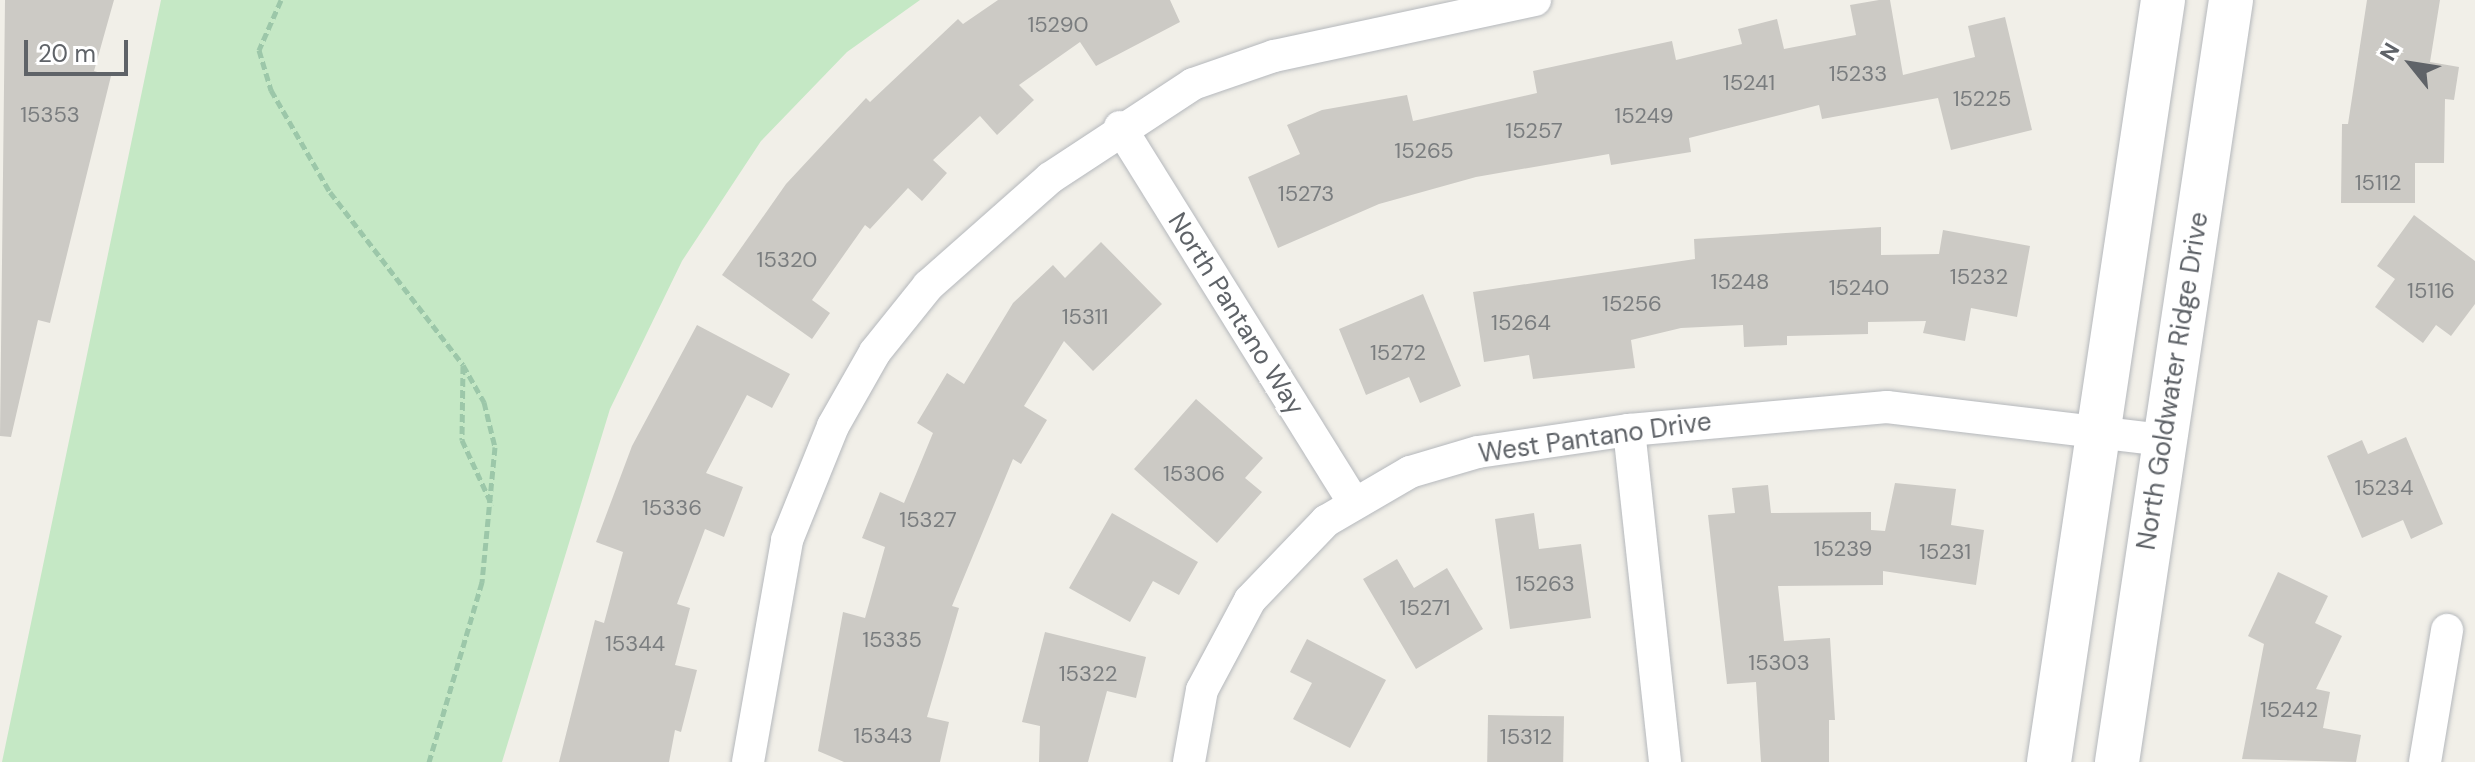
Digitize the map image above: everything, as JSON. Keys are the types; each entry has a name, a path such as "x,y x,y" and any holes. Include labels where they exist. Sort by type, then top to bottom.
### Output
{"street":[{"path":"748,762 787,540 833,426 875,352 928,286 987,230 1120,127 1193,84 1274,56 1535,0"},
{"path":"2049,762 2163,0"},
{"name":"North Goldwater Ridge Drive","path":"2117,762 2231,0"},
{"name":"North Pantano Way","path":"1120,127 1353,502"},
{"name":"West Pantano Drive","path":"1189,762 1202,690 1224,639 1293,549 1353,502 1410,472 1478,452 1629,430 1887,407 2099,428 2164,440"},
{"path":"1629,430 1665,762"},
{"path":"2425,762 2447,630"}],"path":[{"path":"281,0 259,50 296,143 463,365 484,402 495,447 493,507 482,582 429,762"},
{"path":"463,365 462,440 493,507"}],"green space":[{"path":"161,0 920,0 847,52 761,141 682,261 610,409 502,762 2,762"}],"building":[{"path":"5,0 114,0 94,71 111,76 50,323 38,320 11,437 0,436"},
{"path":"998,0 1170,0 1180,22 1096,66 1080,42 1019,85 1034,100 997,135 980,116 933,160 947,173 922,201 908,188 870,229 865,225 812,300 830,313 812,339 722,275 786,184 866,98 870,102 958,19 963,24"},
{"path":"1890,0 1903,75 1975,57 1968,26 2005,17 2032,130 1951,150 1938,98 1822,119 1819,105 1689,138 1691,152 1611,165 1609,154 1476,177 1379,204 1278,248 1248,177 1300,154 1287,125 1322,110 1407,95 1413,121 1537,93 1533,71 1672,41 1676,60 1742,44 1738,29 1777,19 1784,49 1856,35 1850,5"},
{"path":"2367,0 2440,0 2430,62 2459,67 2454,100 2445,99 2444,163 2415,163 2415,203 2341,203 2342,124 2348,124"},
{"path":"2414,215 2475,261 2475,304 2451,336 2436,325 2423,343 2375,307 2395,279 2377,266"},
{"path":"1881,227 1881,255 1939,254 1943,230 2030,246 2017,317 1971,308 1965,341 1923,333 1926,321 1868,322 1868,334 1787,336 1787,345 1744,347 1743,325 1681,328 1631,340 1635,368 1533,379 1529,355 1484,362 1473,292 1695,259 1694,239"},
{"path":"1101,242 1162,304 1093,371 1064,341 1024,406 1047,420 1021,464 1013,459 952,606 959,608 927,717 949,722 940,762 844,762 818,751 843,612 865,618 885,547 862,538 880,492 904,503 933,433 917,423 947,373 964,384 1013,303 1053,265 1065,278"},
{"path":"1423,294 1461,386 1420,403 1409,377 1366,395 1339,329"},
{"path":"697,325 790,374 772,408 747,395 706,473 743,487 724,537 705,529 677,604 690,608 675,665 697,670 681,732 675,730 669,762 559,762 595,620 604,623 623,552 596,542 632,446"},
{"path":"1196,399 1263,458 1245,478 1262,492 1217,543 1134,469"},
{"path":"2406,437 2443,524 2411,539 2403,520 2362,538 2327,456 2362,440 2368,454"},
{"path":"1895,483 1956,489 1951,525 1984,530 1976,585 1883,571 1883,585 1778,586 1784,641 1830,638 1835,720 1829,720 1829,762 1761,762 1756,682 1727,684 1708,515 1735,513 1732,488 1768,485 1771,513 1871,512 1871,530 1885,531"},
{"path":"1112,513 1198,562 1179,595 1153,581 1130,622 1069,588"},
{"path":"1534,513 1539,549 1581,544 1591,618 1510,629 1495,519"},
{"path":"1397,559 1414,588 1447,568 1483,629 1416,669 1363,579"},
{"path":"2278,572 2328,596 2315,623 2342,636 2316,689 2330,692 2323,728 2361,735 2356,762 2242,759 2264,644 2248,636"},
{"path":"1045,632 1146,657 1136,698 1107,691 1088,762 1039,762 1040,726 1022,722"},
{"path":"1307,639 1386,680 1350,748 1293,719 1312,683 1290,672"},
{"path":"1488,715 1564,716 1563,762 1487,762"}]}
